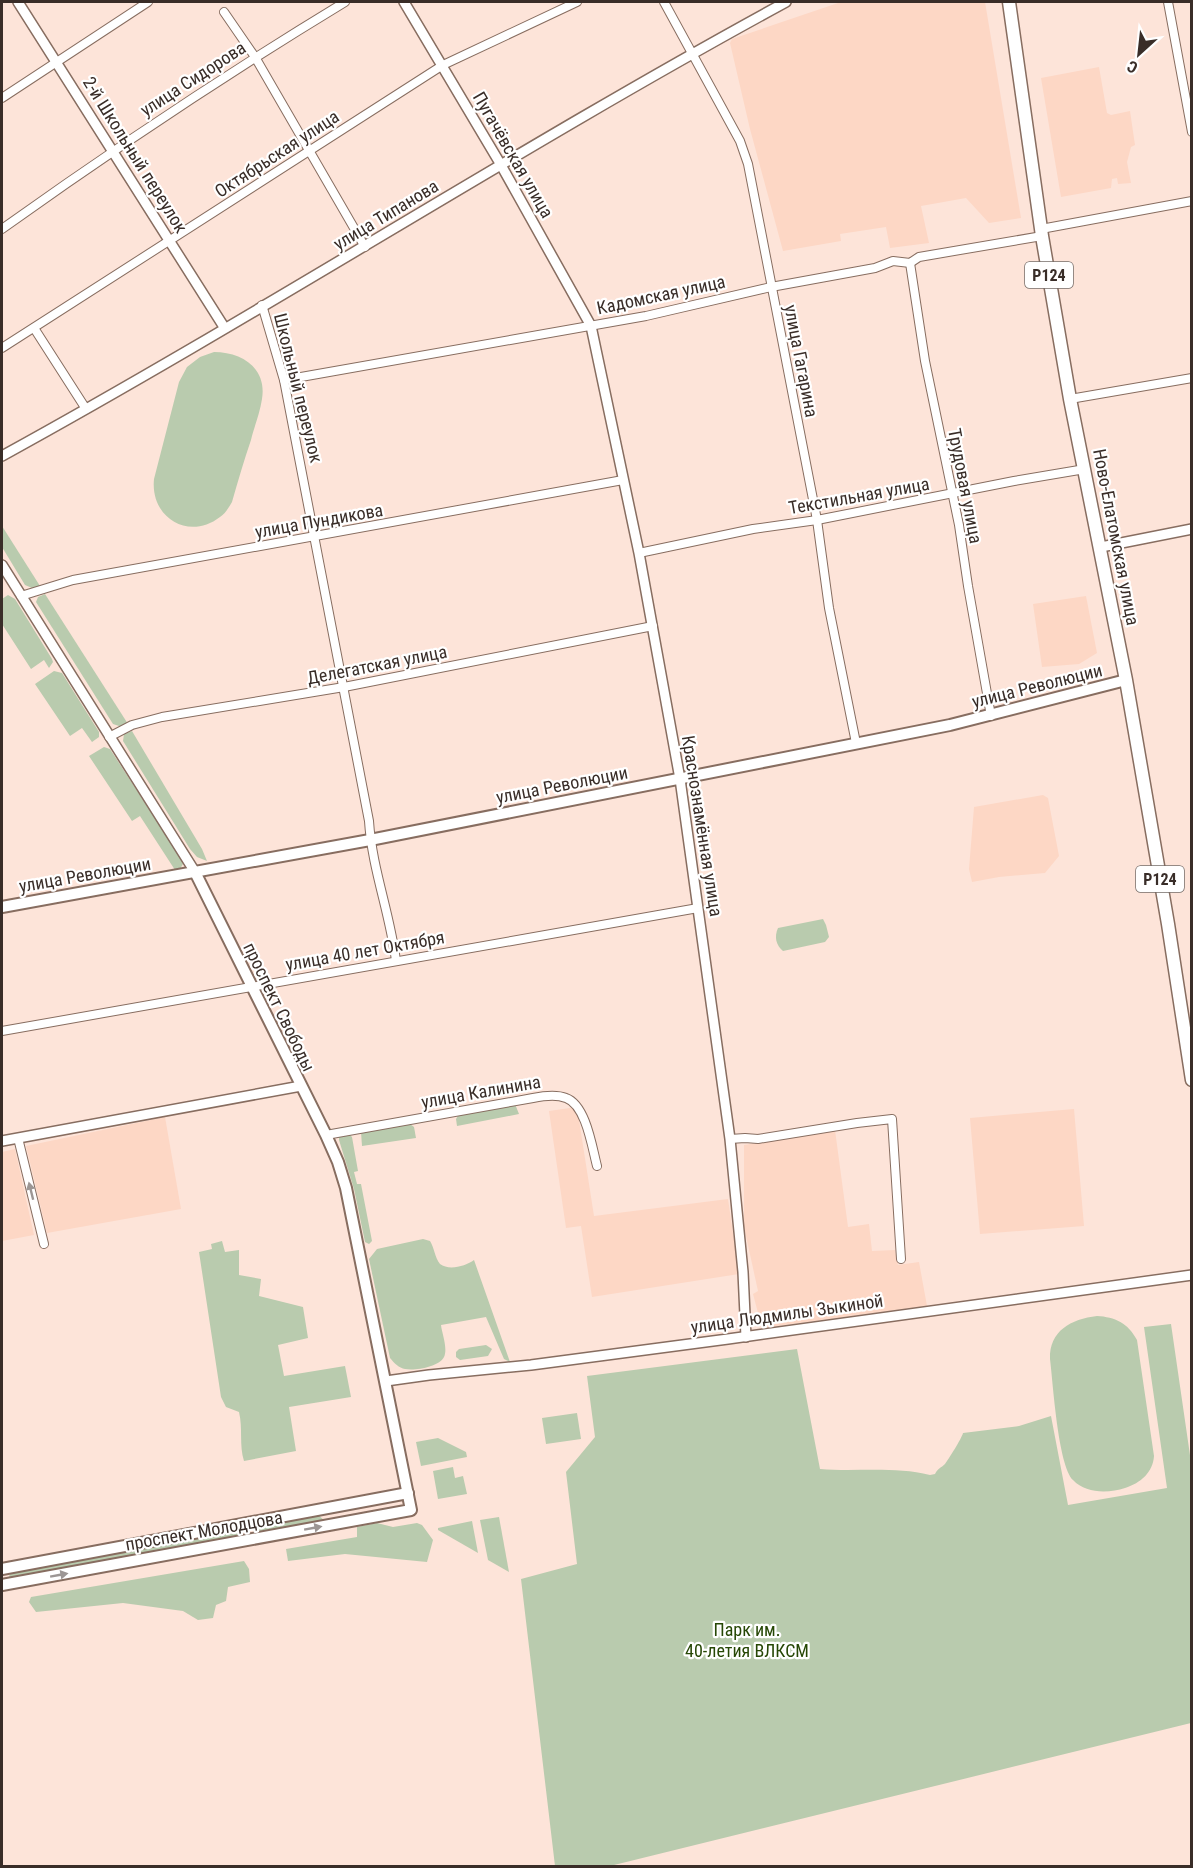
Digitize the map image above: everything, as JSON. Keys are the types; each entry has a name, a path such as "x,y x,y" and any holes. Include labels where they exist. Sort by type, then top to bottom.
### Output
{"main road":[{"name":"Ново-Елатомская улица","path":"1009,2 1042,233 1070,399 1126,680 1166,912 1191,1080"},
{"name":"улица Революции","path":"2,907 370,840 680,779 991,716 1126,680"},
{"name":"проспект Свободы","path":"195,872 338,1162 346,1188 411,1510"},
{"name":"проспект Молодцова","path":"2,1569 408,1493"},
{"name":"проспект Молодцова","path":"2,1585 411,1510"}],"street":[{"name":"2-й Школьный переулок","path":"18,2 224,327"},
{"path":"2,98 148,2"},
{"name":"улица Сидорова","path":"2,228 111,151 255,57 345,2"},
{"name":"Пугачёвская улица","path":"404,2 501,165 591,326"},
{"name":"Октябрьская улица","path":"2,348 443,65 577,2"},
{"name":"улица Гагарина","path":"664,2 743,149 748,164 856,743"},
{"name":"улица Типанова","path":"2,456 786,2"},
{"path":"1168,2 1191,132"},
{"path":"224,12 255,57 365,247"},
{"name":"Кадомская улица","path":"284,380 646,316 771,287 874,268 893,261 910,263 920,256 1191,201"},
{"name":"Трудовая улица","path":"910,263 925,361 952,494 991,716"},
{"name":"Школьный переулок","path":"262,305 284,380 304,477 369,821 374,867 388,918 396,961"},
{"name":"Краснознамённая улица","path":"591,326 639,553 680,779 730,1139 743,1272 746,1337"},
{"path":"34,328 86,409"},
{"path":"1070,399 1191,378"},
{"name":"Текстильная улица","path":"639,553 714,536 816,520 1084,469"},
{"name":"улица Пундикова","path":"21,596 73,580 623,480"},
{"path":"1101,547 1191,529"},
{"name":"проспект Свободы","path":"2,565 195,872"},
{"name":"Делегатская улица","path":"109,737 132,725 162,717 344,687 653,627"},
{"name":"улица 40 лет Октября","path":"2,1030 698,908"},
{"path":"2,1141 301,1086"},
{"name":"улица Калинина","path":"326,1135 533,1098 561,1097 570,1100 581,1112 597,1166"},
{"path":"730,1139 758,1139 892,1119 901,1259"},
{"path":"18,1138 44,1244"},
{"name":"улица Людмилы Зыкиной","path":"386,1382 746,1337 1191,1275"}],"shaded area":[{"path":"841,2 985,2 1021,218 989,223 966,198 921,206 929,243 890,248 886,227 840,234 841,241 783,251 750,129 730,43 732,39"},
{"path":"1099,67 1107,113 1111,115 1130,111 1135,145 1131,147 1127,162 1131,183 1118,184 1117,178 1112,179 1111,188 1061,197 1041,78"},
{"path":"1086,596 1097,653 1079,664 1042,667 1033,604"},
{"path":"1043,795 1048,798 1059,856 1045,873 972,882 969,869 974,807"},
{"path":"577,1107 594,1216 728,1199 739,1274 592,1297 581,1226 566,1228 549,1111"},
{"path":"1074,1109 1084,1226 980,1234 970,1118"},
{"path":"165,1117 181,1209 47,1233 26,1146"},
{"path":"835,1130 848,1227 869,1224 872,1251 895,1250 898,1265 919,1262 927,1306 762,1328 753,1294 758,1291 744,1227 744,1145"},
{"path":"15,1149 34,1235 2,1241 2,1152"}],"green space":[{"path":"214,352 234,355 250,364 261,379 262,399 230,506 222,516 208,524 196,527 184,526 174,522 158,505 154,493 154,479 179,382 187,367 200,357"},
{"path":"2,526 40,586 32,588 25,585 2,547"},
{"path":"45,594 128,724 122,727 113,724 36,602 38,597"},
{"path":"8,595 15,599 52,659 53,662 49,668 44,660 31,669 2,624 2,599"},
{"path":"54,671 62,673 99,732 99,737 92,742 82,728 70,736 35,684"},
{"path":"132,731 207,861 197,857 190,849 123,741 124,734"},
{"path":"104,747 110,749 182,860 183,864 180,869 175,870 140,816 132,821 89,756"},
{"path":"823,919 829,937 825,942 783,951 776,941 778,928"},
{"path":"515,1104 519,1114 457,1126 456,1119 459,1114"},
{"path":"410,1124 414,1127 416,1138 362,1146 361,1132"},
{"path":"348,1133 352,1137 358,1171 354,1172 357,1184 361,1184 372,1241 369,1244 365,1242 354,1189 339,1140 339,1136"},
{"path":"423,1239 430,1241 438,1262 444,1266 457,1267 474,1260 510,1362 504,1359 486,1317 441,1325 445,1353 441,1360 432,1366 405,1369 390,1358 369,1259 377,1249"},
{"path":"222,1241 225,1252 239,1250 239,1275 261,1279 259,1296 303,1307 308,1338 278,1345 284,1376 345,1366 351,1397 289,1407 296,1451 244,1461 239,1412 226,1407 221,1397 199,1252 212,1249 211,1244"},
{"path":"1097,1316 1120,1322 1137,1340 1154,1456 1149,1472 1141,1480 1125,1488 1112,1491 1084,1488 1073,1480 1068,1471 1060,1441 1050,1359 1053,1341 1063,1328 1079,1320"},
{"name":"Парк им. 40-летия ВЛКСМ","path":"1171,1324 1192,1469 1191,1723 610,1866 555,1866 521,1579 577,1564 566,1472 595,1437 587,1376 797,1349 820,1469 889,1470 935,1474 947,1462 963,1433 1019,1426 1051,1416 1068,1505 1167,1488 1144,1327"},
{"path":"486,1345 492,1349 488,1356 460,1360 456,1357 459,1349"},
{"path":"577,1413 581,1439 546,1444 542,1418"},
{"path":"438,1438 466,1452 467,1457 421,1466 416,1442"},
{"path":"453,1467 455,1478 463,1476 467,1494 438,1499 433,1471"},
{"path":"317,1514 325,1521 257,1534 253,1531 256,1527"},
{"path":"499,1517 509,1572 488,1560 480,1520"},
{"path":"472,1521 478,1553 438,1530 438,1528"},
{"path":"377,1523 393,1527 417,1523 422,1525 433,1540 427,1562 345,1554 288,1561 286,1549 357,1537 357,1527"},
{"path":"236,1531 239,1535 237,1538 10,1578 9,1576 12,1572"},
{"path":"244,1561 249,1569 250,1582 228,1587 226,1601 216,1605 213,1618 198,1620 183,1611 123,1603 36,1612 29,1602 31,1597"}]}
